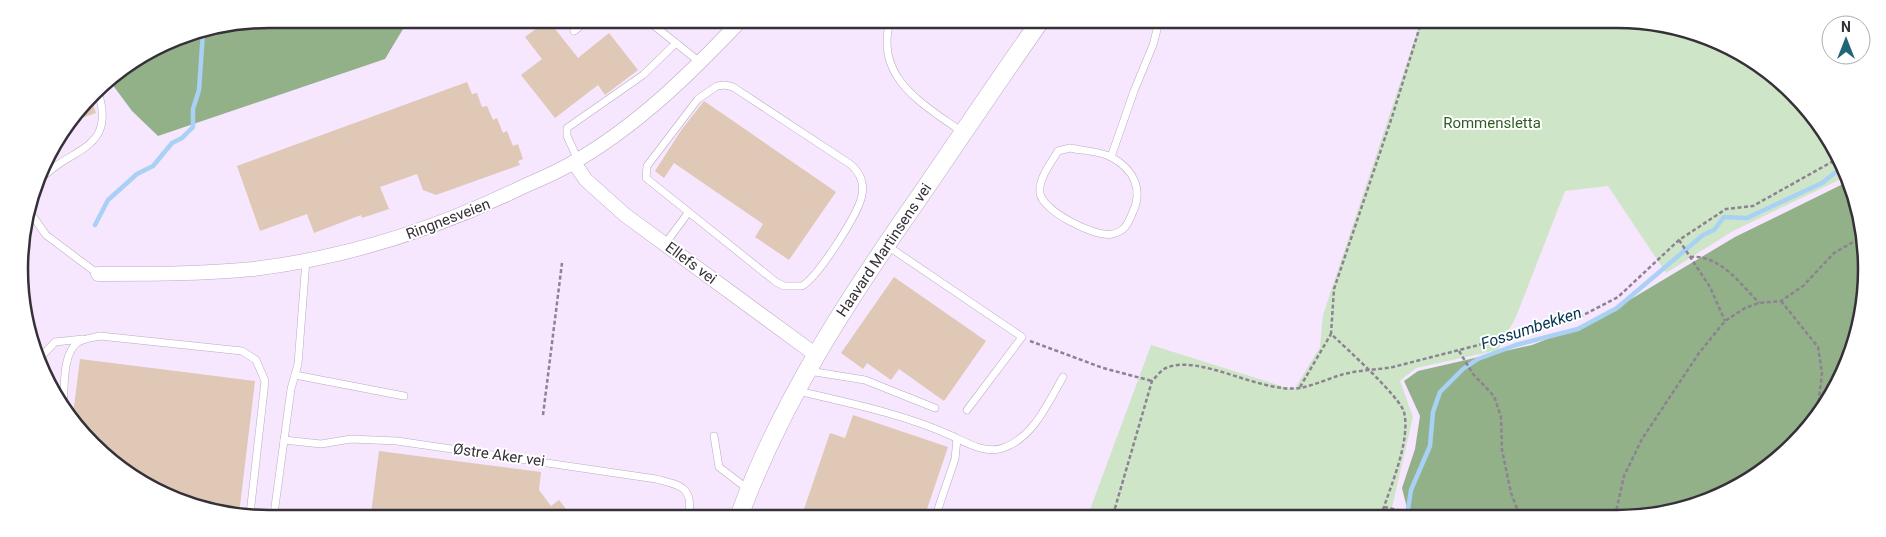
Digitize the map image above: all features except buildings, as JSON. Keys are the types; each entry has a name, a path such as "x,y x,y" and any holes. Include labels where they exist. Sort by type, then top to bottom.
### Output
{"street":[{"name":"Ringnesveien","path":"98,274 204,273 254,269 357,250 433,227 477,209 576,161 615,135 701,63 734,28"},
{"name":"Haavard Martinsens vei","path":"741,510 748,490 806,370 886,244 1035,28"},
{"name":"Ellefs vei","path":"576,161 586,180 600,195 816,355"}],"lane":[{"path":"574,31 578,28"},
{"path":"657,28 701,63"},
{"path":"889,28 887,45 889,60 895,75 919,101 963,133"},
{"path":"1111,157 1153,45 1157,28"},
{"path":"576,161 567,136 567,128 643,75 676,43"},
{"path":"717,86 732,87 850,164 857,170 863,189 859,206 819,272 802,286 784,286 776,282 688,213 648,182 645,172 653,157 698,99 717,86"},
{"path":"46,176 85,147 102,130 104,121 103,106 100,96"},
{"path":"1070,148 1111,157 1134,177 1138,185 1134,209 1127,225 1121,231 1111,235 1100,235 1060,216 1042,199 1040,193 1041,184 1058,151 1070,148"},
{"path":"665,244 688,213"},
{"path":"33,217 46,235 98,274"},
{"path":"886,244 1022,337 967,410"},
{"path":"275,510 291,389 298,364 306,260"},
{"path":"43,354 55,342 100,336 236,349 256,360 265,381 251,509"},
{"path":"64,396 70,352 75,344 83,339"},
{"path":"806,370 865,380 935,408"},
{"path":"295,375 404,396"},
{"path":"795,390 842,401 926,425 957,439 989,450 1004,448 1027,433 1037,421 1063,377"},
{"path":"714,436 719,467 748,490"},
{"name":"Østre Aker vei","path":"284,440 321,444 352,439 397,441 553,462 656,479 678,485 684,490 691,503 690,510"},
{"path":"938,510 954,459 957,439"}],"path":[{"path":"1300,388 1331,334 1334,289 1393,114 1419,28"},
{"path":"1114,510 1152,381 1165,368 1181,364 1207,368 1268,386 1300,388 1346,373 1371,372 1572,321 1618,297 1679,240 1726,209 1753,206 1833,161"},
{"path":"1679,240 1710,287 1725,321"},
{"path":"1614,510 1616,508 1624,476 1642,439 1699,353 1725,321 1745,308 1759,303 1781,301 1803,286 1834,253 1856,241"},
{"path":"1690,257 1715,262 1729,271 1759,303"},
{"path":"543,415 562,263"},
{"path":"1781,301 1818,347 1822,373 1819,401"},
{"path":"1331,334 1371,372 1404,410 1405,436 1383,510"},
{"path":"1022,337 1103,368 1152,381"},
{"path":"1459,351 1465,364 1494,396 1501,417 1502,450 1509,485 1518,510"},
{"path":"1384,507 1398,510"}],"green space":[{"path":"253,28 404,28 385,59 158,136 132,111 113,85 148,60 191,40 221,32"},
{"name":"Rommensletta","path":"1418,28 1633,28 1665,32 1695,40 1724,52 1751,68 1788,98 1818,135 1834,162 1841,179 1733,231 1666,273 1608,186 1565,191 1516,317 1498,350 1416,368 1400,381 1413,417 1391,510 1090,510 1151,345 1294,390 1320,347 1323,315"},
{"path":"1843,184 1854,221 1858,253 1858,284 1854,316 1846,346 1826,389 1809,415 1776,450 1751,469 1724,485 1695,497 1665,505 1618,510 1408,510 1402,488 1415,449 1420,416 1404,381 1418,371 1532,345 1596,320 1735,237"}],"waterway":[{"path":"95,225 108,200 137,174 153,166 172,143 182,138 193,127 193,109 199,90 203,37"},
{"name":"Fossumbekken","path":"1408,510 1411,490 1430,446 1433,412 1440,392 1463,369 1478,359 1516,345 1578,329 1617,308 1703,235 1714,230 1724,217 1747,218 1822,183 1838,171"}]}
